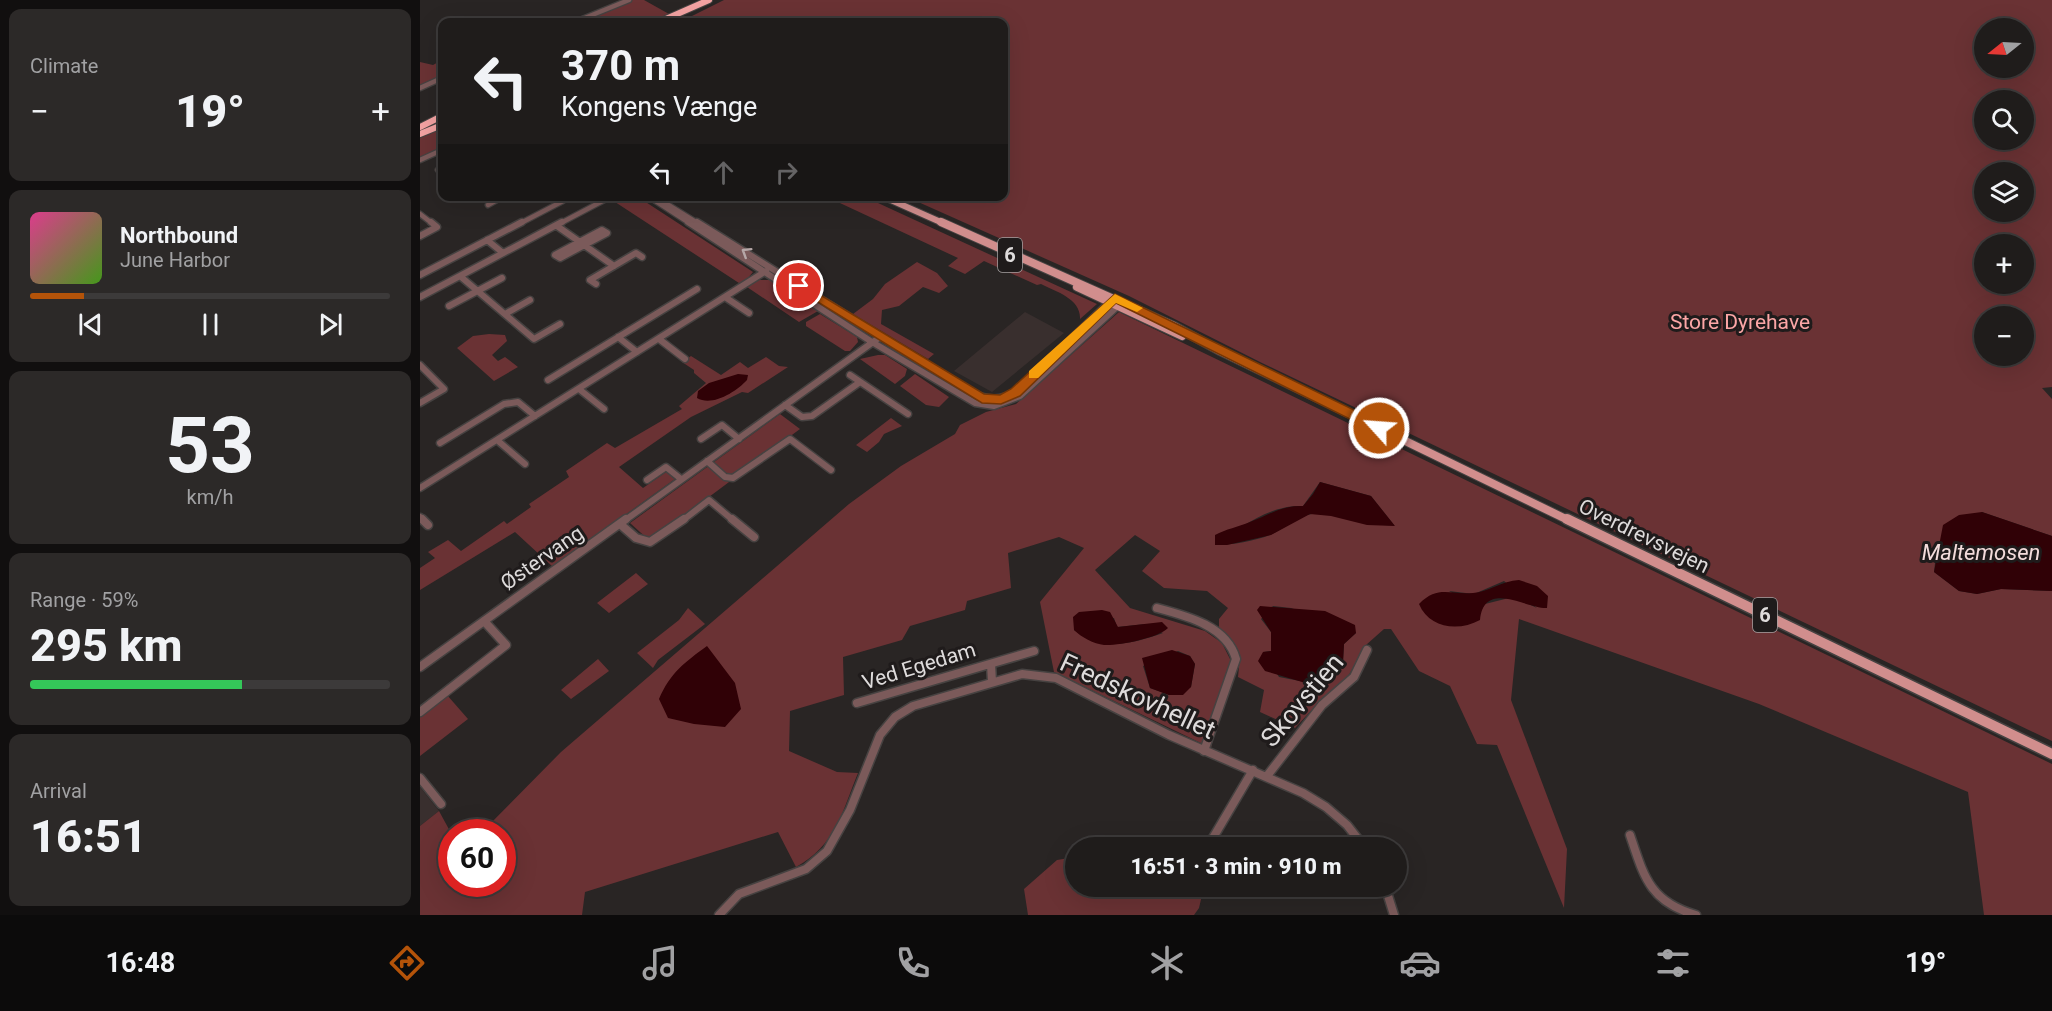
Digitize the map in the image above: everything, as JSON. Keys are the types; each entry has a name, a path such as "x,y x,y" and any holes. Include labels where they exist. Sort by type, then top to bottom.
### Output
{"highway":[{"path":"668,18 709,0"},
{"path":"676,18 716,0"},
{"path":"682,18 716,0"},
{"path":"662,18 695,6"},
{"path":"420,130 438,122"}],"main road":[{"name":"Overdrevsvejen","path":"893,201 1220,351 2052,754"}],"street":[{"path":"585,18 629,0"},
{"path":"420,88 438,80"},
{"path":"420,160 438,152"},
{"path":"488,205 495,201"},
{"path":"420,275 563,201"},
{"path":"420,297 603,201"},
{"path":"656,201 872,342 975,403 994,406 1020,396 1116,302"},
{"path":"662,201 982,398 1001,400 1016,392 1116,302"},
{"path":"420,214 437,227 420,236"},
{"path":"557,226 614,266"},
{"path":"487,240 503,253"},
{"path":"596,284 590,280 636,253 642,257"},
{"path":"420,488 772,268"},
{"path":"460,276 534,339 560,324"},
{"path":"449,306 502,278"},
{"path":"548,380 697,289"},
{"path":"725,297 749,313"},
{"path":"505,314 530,300"},
{"name":"Østervang","path":"420,667 880,337"},
{"path":"618,338 637,352"},
{"path":"659,339 685,359"},
{"path":"420,365 444,389 420,403"},
{"path":"850,375 908,414"},
{"path":"785,405 802,417 812,416 860,382"},
{"path":"579,388 604,410"},
{"path":"440,443 504,404 518,402 535,416"},
{"path":"701,439 722,425 739,438"},
{"path":"707,461 725,477 733,478 790,439 831,470"},
{"path":"497,440 525,464"},
{"path":"647,480 666,467 681,479"},
{"path":"620,524 643,543 648,543 655,541 710,500 754,537"},
{"path":"420,517 428,525"},
{"path":"1157,608 1197,619 1228,641 1236,653 1236,659 1204,751"},
{"path":"420,712 506,645 484,621"},
{"name":"Skovstien","path":"1267,776 1322,705 1354,677 1367,650"},
{"name":"Ved Egedam","path":"857,704 1034,651"},
{"name":"Ved Egedam","path":"991,664 992,682"},
{"name":"Fredskovhellet","path":"719,915 732,899 744,891 806,870 825,854 839,833 886,724 913,706 1022,674 1056,678 1204,751 1267,776 1326,807 1347,825 1356,837"},
{"path":"1213,837 1253,770"},
{"path":"420,778 441,804"},
{"path":"1630,835 1645,881 1654,895 1667,906 1696,915"},
{"path":"1388,897 1394,915"}],"shaded area":[{"path":"1025,312 1064,333 992,392 954,371"},
{"path":"420,787 439,811 420,826"}],"green space":[{"path":"631,0 644,0 669,14 658,18 588,18"},
{"name":"Store Dyrehave","path":"724,0 2052,0 2052,387 2042,388 2052,399 2052,536 1982,512 1935,563 1934,572 1959,591 1977,594 2001,589 2052,591 2052,741 1262,363 1129,296 916,201 1008,201 1008,18 688,18"},
{"path":"420,62 433,65 438,62 438,79 420,86"},
{"path":"438,128 438,150 420,158 420,136"},
{"path":"614,201 644,201 753,272 742,285"},
{"path":"836,201 874,201 1097,304 1080,319 1077,306 1061,293 1041,284 1037,285 984,261 965,274 948,266 958,258"},
{"path":"917,262 937,273 948,286 939,293 923,287 899,306 882,310 881,324 934,354 928,359 853,314 873,299 885,284"},
{"path":"759,280 771,280 818,311 799,322 747,287"},
{"path":"1119,312 2052,764 2052,915 1984,915 1968,792 1759,704 1519,619 1511,700 1567,849 1564,908 1497,745 1477,744 1450,686 1419,671 1391,629 1384,629 1366,645 1346,680 1321,700 1295,728 1260,712 1264,690 1238,677 1238,650 1232,641 1219,630 1219,619 1228,608 1207,591 1164,588 1142,571 1160,551 1135,535 1095,570 1130,608 1205,631 1222,643 1231,661 1211,748 1054,672 1040,602 1084,548 1059,537 1008,553 1011,588 967,601 965,610 910,626 902,640 843,657 844,695 790,711 789,751 837,772 858,773 842,814 829,838 820,849 796,867 778,832 585,892 582,915 420,915 420,826 439,811 443,819 438,819 438,897 516,897 516,819 495,819 561,752 849,504 901,466 955,434 960,425 986,412 1016,404","holes":["1320,482 1371,496 1394,525 1372,524 1332,515 1312,514 1301,517 1264,537 1215,545 1246,524 1268,513 1291,506 1303,506","1504,581 1537,608 1513,597 1485,604 1481,610 1449,591 1474,594","1273,606 1291,608 1356,633 1344,644 1343,662 1326,677 1307,682 1279,677 1263,652 1271,651 1271,632 1261,619","1114,618 1117,627 1146,624 1163,633 1128,643 1106,644 1085,637 1074,630 1075,623","1178,651 1190,656 1195,664 1191,687 1169,695 1150,688 1143,666"]},
{"path":"820,314 857,337 858,342 850,351 845,351 806,326 806,322"},
{"path":"505,335 507,341 492,355 498,361 505,357 518,367 494,381 457,348 473,336"},
{"path":"885,355 907,369 905,376 895,384 860,359"},
{"path":"691,356 721,375 740,362 748,368 766,357 779,366 788,367 748,393 742,392 691,417 619,467 643,488 666,472 675,479 553,567 515,532 420,590 420,568 435,558 428,552 448,540 461,551 504,521 507,524 531,507 529,504 569,477 566,471 607,443 615,448 682,409 679,406 706,383 694,373 694,370 682,362"},
{"path":"915,374 949,397 939,407 926,405 900,386"},
{"path":"780,414 800,429 650,541 630,523"},
{"path":"891,418 902,426 884,434 879,442 867,452 856,445"},
{"path":"636,573 648,584 609,613 597,603"},
{"path":"688,608 705,624 658,660 653,668 637,653 679,620"},
{"path":"598,659 609,671 571,699 561,690"},
{"path":"447,695 468,719 420,756 420,715"},
{"path":"1065,859 1065,897 1202,897 1199,908 1194,915 1028,915 1024,889 1057,860"}],"water":[{"path":"738,374 748,375 747,380 724,397 710,401 697,398 698,391 709,383"},
{"path":"1320,482 1371,496 1395,526 1367,525 1331,516 1310,514 1271,535 1227,545 1215,545 1215,535 1219,533 1282,509 1303,506"},
{"name":"Maltemosen","path":"1982,512 2052,536 2052,591 2001,589 1977,594 1959,591 1934,572 1943,525 1959,515"},
{"path":"1519,580 1537,586 1548,596 1547,608 1498,598 1489,601 1483,608 1480,620 1454,627 1437,623 1424,612 1419,604 1438,593 1479,592"},
{"path":"1260,606 1325,611 1355,625 1356,633 1344,644 1343,662 1331,673 1309,684 1265,671 1258,661 1263,652 1271,651 1271,632 1257,610"},
{"path":"1102,610 1110,612 1118,627 1162,622 1168,628 1147,638 1110,645 1092,642 1074,630 1073,617 1079,612"},
{"path":"707,646 735,683 741,709 725,727 694,724 668,718 659,699 668,682 679,669"},
{"path":"1172,650 1190,656 1195,664 1191,687 1183,695 1169,695 1150,688 1142,658"}],"slow traffic":[{"path":"1034,375 1115,298 1137,308"}],"route":[{"path":"799,286 970,392 991,401 1001,400 1016,392 1115,298 1379,428"}]}
